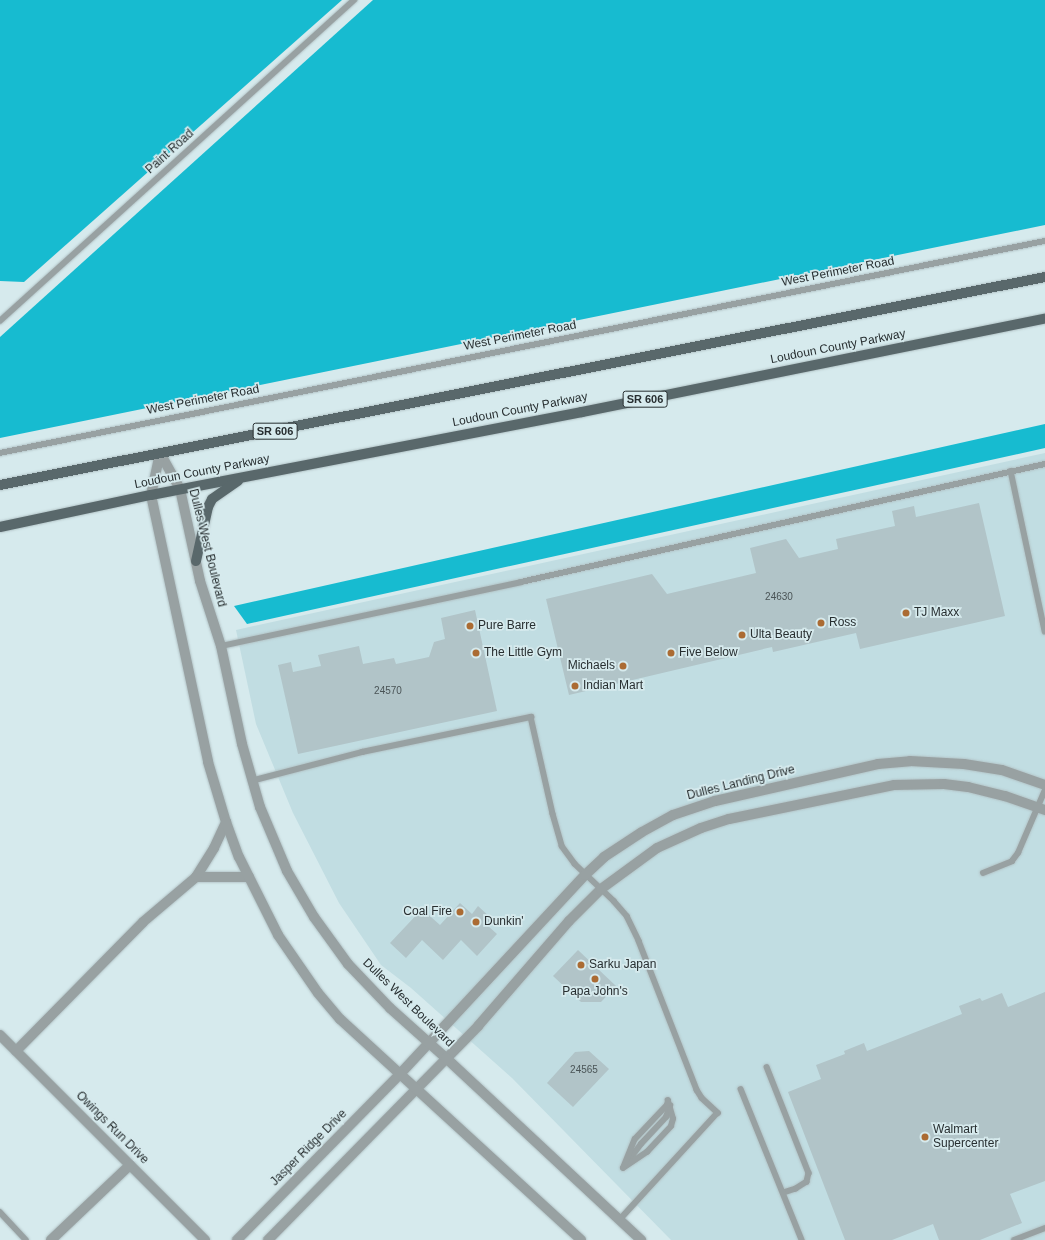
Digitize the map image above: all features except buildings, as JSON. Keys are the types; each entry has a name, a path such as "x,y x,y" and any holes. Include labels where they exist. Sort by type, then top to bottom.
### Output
{"main road":[{"name":"SR 606","path":"0,485 1045,277"},
{"name":"Loudoun County Parkway","path":"0,527 180,489 590,410 1045,319"},
{"path":"196,561 208,507 212,499 244,477"}],"street":[{"name":"Dulles West Boulevard","path":"160,453 180,489 204,596 220,646 252,781 287,871 314,917 348,964 390,1008 446,1058 641,1240"},
{"path":"160,453 151,495 205,748 226,822 239,857 278,935 318,993 340,1018 582,1240"},
{"name":"Dulles Landing Drive","path":"400,1074 428,1042 585,875 604,857 623,844 673,815 740,794 854,769 910,761 941,762 1002,770 1045,785"},
{"path":"268,1240 478,1026 569,920 601,889 657,848 701,828 729,819 894,785 944,784 968,787 1042,808"},
{"path":"16,1051 143,922 196,877 214,848 226,822"},
{"path":"196,877 249,877"},
{"name":"Owings Run Drive","path":"0,1035 206,1240"},
{"name":"Jasper Ridge Drive","path":"237,1240 400,1074"},
{"path":"51,1240 130,1166"}],"lane":[{"name":"Paint Road","path":"0,321 354,0"},
{"name":"West Perimeter Road","path":"0,453 1045,241"},
{"path":"220,646 486,588 521,582 1045,464"},
{"path":"1011,471 1045,631"},
{"path":"252,781 362,752 531,717 558,837 566,853 585,875 621,908 632,925 697,1090 702,1098 718,1113 620,1220"},
{"path":"983,873 1012,861 1018,854 1042,808 1045,790"},
{"path":"767,1067 809,1173 807,1182 796,1189 784,1193"},
{"path":"741,1089 802,1240"},
{"path":"669,1104 673,1119 671,1126 648,1152 623,1168 641,1144 666,1117 669,1104"},
{"path":"0,1212 26,1240"},
{"path":"1014,1240 1045,1228"}],"shaded area":[{"path":"0,0 342,0 24,282 0,281"},
{"path":"373,0 1045,0 1045,225 0,438 0,337"},
{"path":"1045,424 1045,448 247,624 234,606"},
{"path":"1045,453 1045,1240 671,1240 512,1078 411,988 381,965 339,903 293,813 256,724 236,630"}],"place":[{"name":"TJ Maxx","path":"906,613"},
{"name":"Ross","path":"821,623"},
{"name":"Pure Barre","path":"470,626"},
{"name":"Ulta Beauty","path":"742,635"},
{"name":"The Little Gym","path":"476,653"},
{"name":"Five Below","path":"671,653"},
{"name":"Michaels","path":"623,666"},
{"name":"Indian Mart","path":"575,686"},
{"name":"Coal Fire","path":"460,912"},
{"name":"Dunkin'","path":"476,922"},
{"name":"Sarku Japan","path":"581,965"},
{"name":"Papa John's","path":"595,979"},
{"name":"Walmart Supercenter","path":"925,1137"}]}
